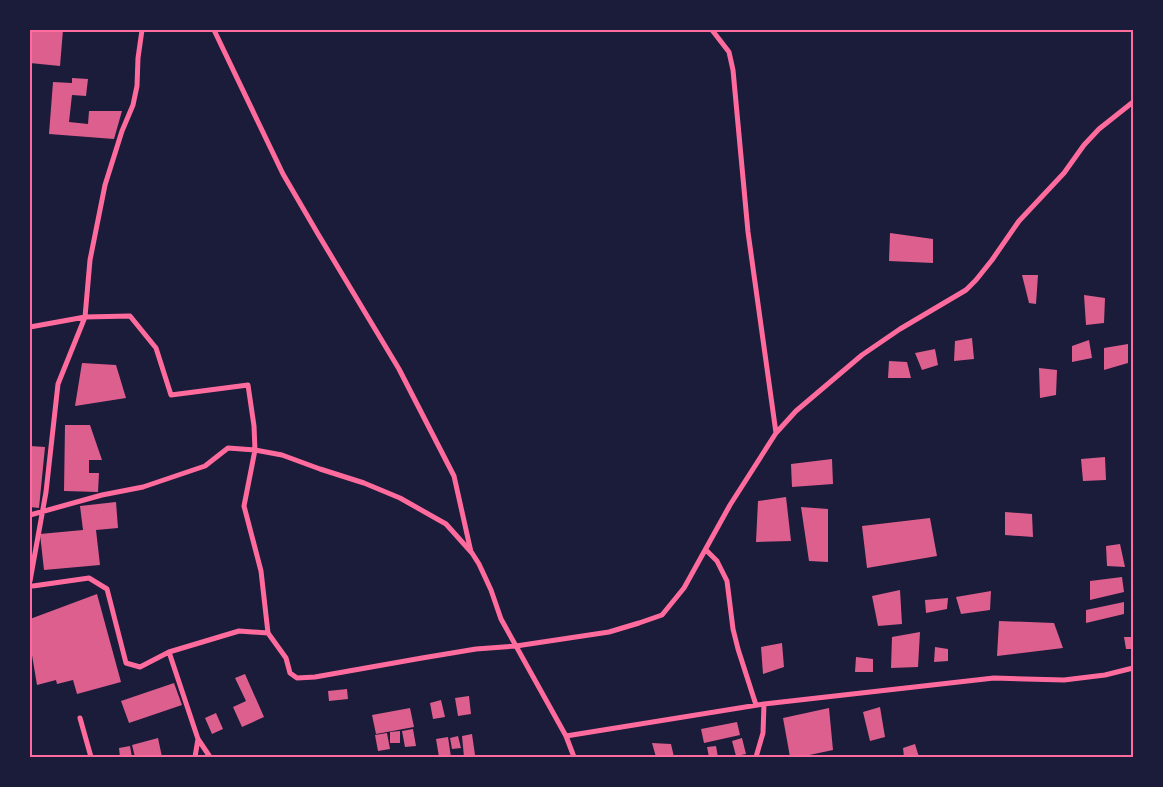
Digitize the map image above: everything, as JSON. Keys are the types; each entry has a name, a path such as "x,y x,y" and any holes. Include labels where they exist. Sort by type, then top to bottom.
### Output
{"street":[{"path":"30,581 43,512 58,384 85,317 90,260 105,185 122,131 133,105 137,86 142,30"},
{"path":"214,30 283,174 399,369 454,476 472,553"},
{"path":"712,30 729,52 733,70 748,232 776,432"},
{"path":"30,327 85,317 130,316 156,348 172,395 248,385 254,426 254,450 244,506 261,571 268,633 286,658 290,673 297,678 315,677 476,649 516,646 609,632 662,614 684,588 730,505 776,432 796,411 862,355 900,329 966,290 992,260 1019,221 1064,173 1084,145 1099,129 1133,102"},
{"path":"30,515 102,495 143,487 205,466 228,448 282,455 364,483 400,498 446,524 472,553 491,590 501,619 566,736 574,757"},
{"path":"706,550 717,561 726,581 733,629 756,705"},
{"path":"30,585 89,578 107,589 126,663 140,667 169,652 239,631 268,633"},
{"path":"169,652 198,739 210,757"},
{"path":"566,736 764,704 994,678 1064,680 1133,668"},
{"path":"756,757 763,734 764,704"},
{"path":"80,718 91,757"},
{"path":"195,757 198,739"}],"building":[{"path":"30,30 63,30 60,66 30,63"},
{"path":"72,78 88,79 86,96 72,95 69,122 88,124 89,111 122,111 114,139 49,134 53,82 72,83"},
{"path":"890,233 933,239 933,263 889,261"},
{"path":"1022,275 1038,275 1036,304 1029,303"},
{"path":"1084,295 1105,298 1104,323 1086,325"},
{"path":"972,338 974,359 954,361 955,341"},
{"path":"1089,340 1092,358 1072,362 1072,346"},
{"path":"1128,344 1128,363 1104,370 1104,348"},
{"path":"935,349 938,365 922,370 915,353"},
{"path":"889,361 907,362 911,378 888,378"},
{"path":"82,363 116,365 126,398 75,406"},
{"path":"1039,368 1057,370 1056,395 1040,398"},
{"path":"65,425 90,425 102,460 89,460 89,473 99,473 98,492 64,491"},
{"path":"30,446 45,447 39,508 30,507"},
{"path":"1105,457 1106,480 1083,481 1081,459"},
{"path":"832,459 833,484 792,487 791,464"},
{"path":"786,497 791,541 756,542 758,501"},
{"path":"116,502 118,528 96,530 100,565 44,570 40,534 83,530 80,506"},
{"path":"801,507 828,509 828,562 809,561"},
{"path":"1005,512 1032,514 1033,537 1005,535"},
{"path":"930,518 937,556 867,568 862,526"},
{"path":"1120,544 1125,567 1107,566 1106,546"},
{"path":"1122,577 1124,592 1090,600 1090,581"},
{"path":"900,590 902,624 878,626 872,596"},
{"path":"991,591 990,610 961,614 956,597"},
{"path":"97,594 121,682 77,694 73,680 57,684 56,680 37,685 30,643 30,619"},
{"path":"948,598 947,609 926,613 925,600"},
{"path":"1124,602 1124,614 1086,623 1086,610"},
{"path":"999,621 1054,623 1063,648 997,656"},
{"path":"920,632 918,667 891,668 892,637"},
{"path":"1124,637 1133,637 1133,649 1126,649"},
{"path":"782,643 784,667 763,674 761,647"},
{"path":"935,647 948,649 948,661 934,662"},
{"path":"856,657 873,659 873,672 855,672"},
{"path":"245,674 264,717 242,727 233,707 246,701 235,678"},
{"path":"174,683 182,705 129,723 121,701"},
{"path":"347,689 348,699 329,701 328,691"},
{"path":"469,696 471,714 458,716 455,698"},
{"path":"441,700 445,717 433,719 430,703"},
{"path":"880,707 885,737 870,741 863,712"},
{"path":"410,708 414,727 376,734 372,715"},
{"path":"829,708 833,750 800,757 790,757 783,718"},
{"path":"216,713 223,729 212,734 205,718"},
{"path":"737,722 740,735 704,743 701,729"},
{"path":"413,729 416,746 405,747 402,731"},
{"path":"400,731 400,743 390,743 390,732"},
{"path":"387,733 390,749 378,751 375,735"},
{"path":"472,734 475,755 464,757 462,736"},
{"path":"458,736 461,748 452,749 450,738"},
{"path":"448,737 451,757 439,757 436,739"},
{"path":"158,738 162,757 135,757 132,745"},
{"path":"742,738 746,754 736,756 732,741"},
{"path":"652,743 671,744 674,757 656,757"},
{"path":"915,744 919,757 904,757 903,748"},
{"path":"130,746 132,757 120,757 119,748"},
{"path":"716,746 718,757 709,757 707,747"}]}
